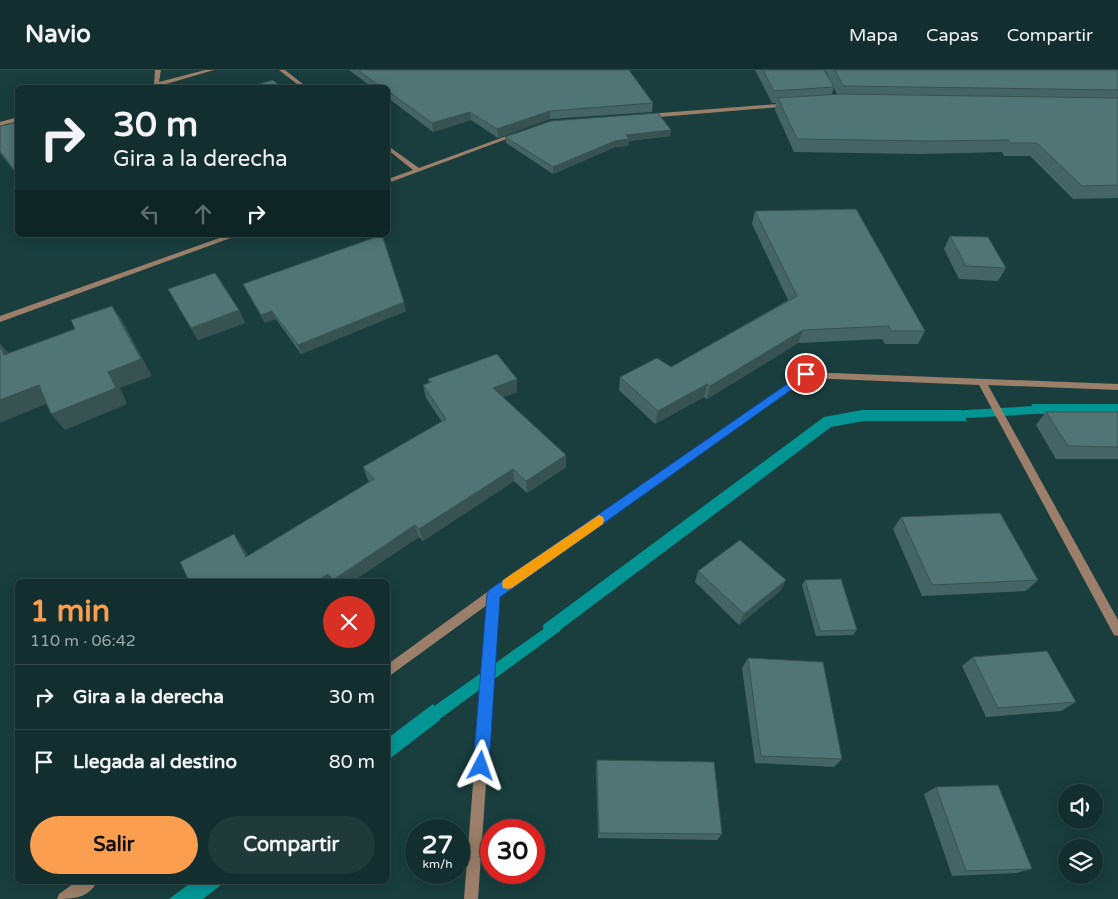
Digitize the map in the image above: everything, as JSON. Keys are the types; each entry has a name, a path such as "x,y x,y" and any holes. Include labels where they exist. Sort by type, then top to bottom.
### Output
{"street":[{"path":"156,84 158,70"},
{"path":"153,85 211,70"},
{"path":"282,70 302,85"},
{"path":"638,116 797,105"},
{"path":"0,124 15,120"},
{"path":"390,179 523,132"},
{"path":"390,149 418,170"},
{"path":"0,319 229,237"},
{"path":"390,670 806,374 1118,387"},
{"path":"982,382 1118,631"},
{"path":"471,899 494,594"},
{"path":"64,899 86,884"}],"water":[{"path":"1031,404 1118,404 1118,414 1039,414"},
{"path":"862,410 961,410 967,421 864,421 831,427 544,642 543,625 824,417"},
{"path":"433,704 440,720 390,758 390,736"},
{"path":"189,884 222,884 203,899 169,899"}],"building":[{"path":"358,70 629,70 653,103 550,111 497,129 470,112 432,123 390,92 390,85 378,85"},
{"path":"763,70 824,70 834,87 774,91"},
{"path":"835,70 1117,70 1118,90 843,86"},
{"path":"273,80 279,85 256,85"},
{"path":"840,94 1118,98 1118,185 1082,186 1037,143 1011,143 1008,140 797,139 778,98"},
{"path":"658,113 671,130 626,135 629,139 615,141 553,167 505,137 551,121"},
{"path":"15,123 15,171 0,151 0,126"},
{"path":"856,209 925,331 891,331 889,326 803,330 710,386 707,384 658,411 620,377 657,358 671,367 797,296 755,211"},
{"path":"950,236 988,237 1006,268 966,266"},
{"path":"376,237 383,237 404,302 298,345 272,311 261,315 243,284"},
{"path":"215,273 239,310 191,328 168,289"},
{"path":"112,306 141,359 108,372 116,388 51,414 39,385 0,400 0,344 4,355 75,329 71,320"},
{"path":"497,354 517,379 493,388 566,455 526,481 513,469 419,529 415,525 334,579 328,574 320,579 188,579 180,562 234,534 246,557 374,479 363,467 446,419 423,385 431,382 428,379"},
{"path":"1046,412 1118,412 1118,447 1068,446"},
{"path":"1000,513 1038,580 932,585 901,517"},
{"path":"740,540 786,580 744,614 698,571"},
{"path":"841,579 857,630 820,631 805,580"},
{"path":"1047,651 1076,702 998,708 973,657"},
{"path":"748,658 823,662 842,759 761,756"},
{"path":"597,760 714,762 722,834 599,833"},
{"path":"998,785 1032,869 966,871 936,787"}],"waterway":[{"path":"950,415 1051,409"},
{"path":"425,721 555,627"}],"slow traffic":[{"path":"508,584 599,520"}],"route":[{"path":"481,766 494,594 806,374"}]}
